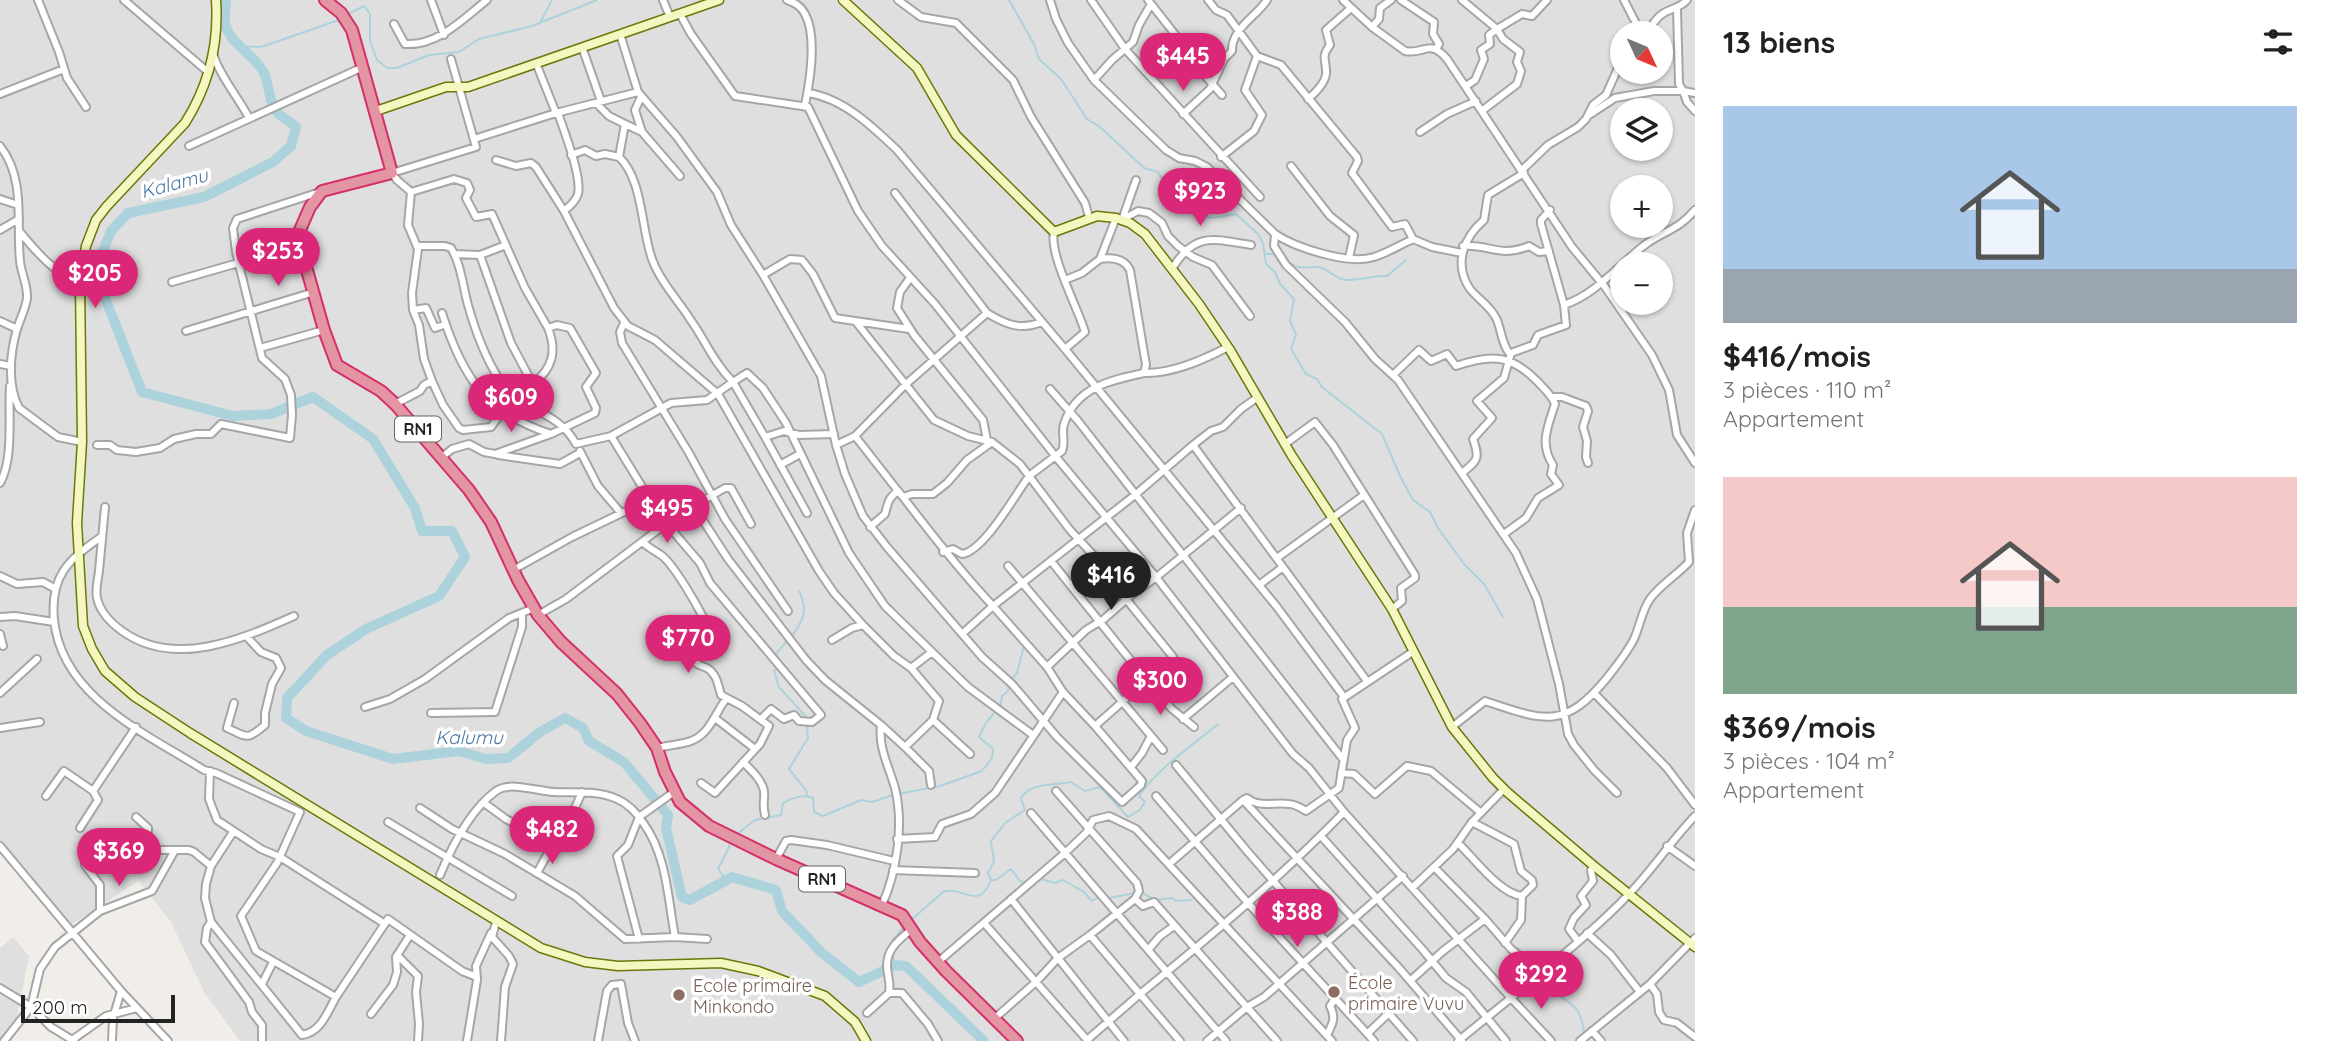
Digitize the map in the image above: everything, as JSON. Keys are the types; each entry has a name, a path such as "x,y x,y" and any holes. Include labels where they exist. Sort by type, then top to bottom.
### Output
{"highway":[{"path":"322,191 392,173 363,67 344,17 325,0"},
{"name":"RN1","path":"322,191 300,230 300,249 337,365 381,391 396,404 442,457 484,511 536,611 561,642 617,694 657,748 680,802 700,820 733,838 897,911 938,962 1017,1041"}],"street":[{"path":"38,0 70,84 86,107"},
{"path":"124,0 208,72"},
{"path":"216,0 216,64 249,118"},
{"path":"431,0 444,35"},
{"path":"394,24 403,42 409,45 444,35 487,0"},
{"path":"663,0 670,17"},
{"path":"376,111 446,87 468,87 719,0"},
{"path":"788,0 804,11 810,25 811,48 805,105 868,228 961,336 1056,457 1156,577 1293,754 1309,768 1344,813 1551,1041"},
{"path":"843,0 917,68 956,135 1054,232"},
{"path":"898,0 921,17 956,23 1013,80 1031,117 1085,203 1089,217"},
{"path":"1050,0 1068,43 1094,80 1166,150 1179,158 1207,167 1275,234 1291,244 1349,258 1373,258 1413,239"},
{"path":"1091,0 1125,49 1260,197"},
{"path":"1208,0 1216,10 1227,15 1257,56 1281,65 1357,157 1358,161 1352,173 1393,228 1406,225 1413,239 1432,247 1462,249 1476,246 1506,252 1529,246 1539,252 1549,251"},
{"path":"1183,114 1212,86 1244,23 1267,0"},
{"path":"1343,0 1372,27 1408,52 1427,47 1436,49 1447,59 1572,247 1603,284 1655,361 1669,390 1677,435 1695,463"},
{"path":"1372,27 1378,19 1380,8 1391,0"},
{"path":"1401,0 1434,22 1433,34 1439,44 1436,49"},
{"path":"1462,0 1520,52 1517,62 1521,71 1518,83 1483,110"},
{"path":"1466,86 1476,79 1484,59 1481,51 1490,44 1489,34 1522,14 1532,16 1547,0"},
{"path":"1624,0 1636,21"},
{"path":"1657,21 1661,15 1677,9 1688,0"},
{"path":"1094,80 1135,40 1149,2 1212,86 1222,95"},
{"path":"1308,99 1320,88 1325,76 1323,60 1330,45 1326,30 1351,8"},
{"path":"1677,9 1679,85 1695,111"},
{"path":"680,14 735,96 805,105"},
{"path":"620,34 640,94 677,137 714,188 731,225 821,376 836,445 855,498 870,527 982,657 1122,802 1142,782 1096,726 1063,692 1047,667 943,552 937,538 855,436"},
{"path":"582,47 598,102 609,116 642,132"},
{"path":"214,55 195,108 185,123 107,206 96,220 86,246 80,284 82,442 78,554 83,626 105,671 129,692 261,778 541,948 585,962 618,966 721,963 758,971 825,996 855,1022 866,1041"},
{"path":"1207,167 1254,131 1262,115 1245,90 1257,56"},
{"path":"411,192 392,173 477,146 451,59"},
{"path":"536,64 557,113 578,190 573,202 564,211"},
{"path":"189,146 363,67"},
{"path":"0,94 64,69"},
{"path":"1589,115 1593,105 1606,95 1611,84"},
{"path":"1504,534 1526,518 1538,498 1559,485 1551,474 1553,465 1547,457 1545,438 1555,404 1552,397 1522,366 1510,358 1496,318 1468,285 1462,249 1474,227 1484,220 1488,195 1523,171 1545,147 1578,127 1589,115 1615,98 1654,90 1695,93"},
{"path":"808,93 821,95 842,106 888,141 931,188 1214,528 1344,697"},
{"path":"474,139 557,113 640,94"},
{"path":"640,94 635,110 642,132 680,176"},
{"path":"1420,132 1447,114 1476,101"},
{"path":"619,157 625,124"},
{"path":"0,146 9,158 17,185 20,264 27,296 17,329 11,366 6,470 0,483"},
{"path":"570,155 585,150 596,156 605,154 619,157 629,170 638,196 645,239 657,271 702,336 718,365 733,382 807,513"},
{"path":"496,160 516,166 531,163 548,184 564,211 624,323 655,340 718,394 819,571 863,625 894,656 911,668 939,701 933,720 905,747"},
{"path":"1291,166 1330,216 1354,236 1349,258"},
{"path":"411,192 453,178 468,184 470,190 466,199 475,216 492,214 554,344 544,375 533,384"},
{"path":"1065,280 1100,259 1136,180"},
{"path":"17,185 3,200 18,205"},
{"path":"97,445 110,445 117,450 132,452 160,448 174,439 196,433 211,434 221,424 290,438 291,395 286,381 264,361 238,265 233,228 237,219 322,191"},
{"path":"411,192 408,226 418,246 412,293 413,310 432,381 443,405 461,429 489,428 502,412"},
{"path":"895,193 987,313 1019,327 1030,327 1041,321"},
{"path":"1564,305 1582,298 1603,284 1628,258 1658,236 1682,225 1695,210"},
{"path":"1119,219 1138,211 1149,213 1165,226 1171,240 1193,257 1212,265 1250,316"},
{"path":"1393,375 1419,350 1433,361 1447,354 1456,366 1482,358 1510,358 1533,345 1539,335 1566,325 1564,305 1541,222 1550,211"},
{"path":"1054,232 1089,217 1119,219 1139,228 1228,347 1285,444 1392,609 1452,727 1504,789 1594,866 1694,943 1650,984 1585,1037"},
{"path":"0,230 19,219"},
{"path":"20,232 62,276 80,284"},
{"path":"1054,232 1053,241 1065,280 1085,332 1065,349"},
{"path":"1275,234 1274,245 1280,254 1349,325 1375,359 1393,375 1436,433 1516,553 1537,599 1568,734 1574,745 1617,793"},
{"path":"1172,269 1192,244 1209,241 1251,245"},
{"path":"454,254 480,255 506,245"},
{"path":"418,246 451,248 473,323 499,379 512,394 555,419 564,428 576,444 598,486 621,513"},
{"path":"172,282 300,249"},
{"path":"480,255 511,343 538,395 531,405"},
{"path":"763,275 790,259 802,260 813,274 835,318 909,329"},
{"path":"1100,259 1120,260 1127,264 1130,270 1146,360 1144,373"},
{"path":"910,278 900,292 896,306 909,329 983,420 990,441"},
{"path":"186,331 314,292"},
{"path":"413,310 426,308 435,328 446,324"},
{"path":"442,313 482,395 502,412 527,426 551,434"},
{"path":"836,445 855,436 905,385 987,313"},
{"path":"0,321 17,329"},
{"path":"856,322 926,412 938,423 968,436 990,441 1020,464 1173,657 1172,664 1096,726"},
{"path":"624,323 620,332 622,343 725,519 789,611"},
{"path":"495,454 551,434 596,411 586,387 596,373 570,328 557,325 548,328"},
{"path":"260,348 324,330"},
{"path":"943,552 951,549 962,554 970,553 987,535 1029,476 1064,448 1063,428 1070,412 1094,387 1203,360 1228,347"},
{"path":"1462,473 1476,462 1478,453 1473,439 1492,418 1477,401 1504,378 1510,358"},
{"path":"0,364 11,366"},
{"path":"576,444 611,436 675,403 704,401 746,373 750,374 763,388 790,432 834,525 888,611 960,680 1033,735"},
{"path":"11,377 19,408 58,437 82,442"},
{"path":"396,404 432,381"},
{"path":"1050,389 1342,758"},
{"path":"961,634 1135,495 1193,445 1212,431 1223,427 1258,397"},
{"path":"1552,397 1562,397 1586,406 1588,411 1583,428 1587,441 1588,463"},
{"path":"0,411 9,410"},
{"path":"1285,444 1317,422 1415,575 1415,578 1401,588 1402,601 1392,609"},
{"path":"765,437 784,430 812,436 834,434"},
{"path":"611,436 649,500 694,556 710,583 821,714 808,722 799,722 794,715 784,719 771,709 761,719"},
{"path":"870,527 885,514 888,499 901,494 933,494 990,441"},
{"path":"442,457 452,449 469,444 484,452 560,464 580,453"},
{"path":"1193,445 1367,681"},
{"path":"780,465 800,454"},
{"path":"365,707 390,699 425,679 509,618 566,599 693,505 725,488 731,488 751,524"},
{"path":"1277,558 1364,495"},
{"path":"513,570 649,500"},
{"path":"693,505 728,559 789,640 825,680 881,725 929,771 931,785"},
{"path":"106,507 97,598 104,614 127,635 148,645 171,650 202,647 247,637 294,616"},
{"path":"1047,667 1086,630 1241,508"},
{"path":"1695,510 1687,533 1689,562 1695,570"},
{"path":"101,537 78,554 54,588 54,622 62,652 78,679 104,705 136,727 204,770 300,812 280,857 240,919 255,949 336,997"},
{"path":"643,542 663,557 708,627 713,642 701,651 696,663 717,679 720,693 726,699 769,726 755,749 715,793 701,783"},
{"path":"1051,561 1148,682 1194,727"},
{"path":"1452,727 1485,701 1518,712 1545,716 1565,716 1582,705 1595,694 1622,660 1651,598 1689,562"},
{"path":"1008,566 1163,750"},
{"path":"1259,585 1283,567"},
{"path":"0,576 17,584 43,582 54,588"},
{"path":"763,604 776,594"},
{"path":"431,713 495,712 522,627 522,613"},
{"path":"0,617 15,616 54,622"},
{"path":"832,640 863,625"},
{"path":"0,634 3,646"},
{"path":"234,703 227,728 247,738 265,725 272,684 281,668 279,660 261,652 247,637"},
{"path":"1169,864 1243,800 1248,798 1255,803 1274,805 1292,804 1306,811 1340,786 1342,758 1347,740 1355,728 1342,700 1414,651"},
{"path":"911,668 932,652"},
{"path":"0,693 37,659"},
{"path":"1183,719 1233,677"},
{"path":"897,839 935,837 942,824 977,810 1003,783 1063,692"},
{"path":"1595,694 1658,758 1684,787 1695,805"},
{"path":"657,748 692,741 703,733 726,699"},
{"path":"715,718 755,749"},
{"path":"933,720 970,754"},
{"path":"0,728 40,722"},
{"path":"881,725 880,736 886,765 896,793 897,839 893,870 882,905"},
{"path":"93,791 136,727"},
{"path":"1131,767 1151,736"},
{"path":"743,762 754,773 763,789 762,805 765,815"},
{"path":"1176,765 1413,1041"},
{"path":"1342,773 1354,774 1375,794 1407,766 1429,770 1480,812"},
{"path":"46,796 64,771 93,791 97,800 80,828"},
{"path":"209,771 209,799 214,817 233,832 280,857 385,924"},
{"path":"440,875 446,858 461,833 484,803 500,789 521,786 551,792 582,792 617,799 627,804 639,817 654,841 675,937"},
{"path":"1413,887 1458,843 1480,812 1504,789"},
{"path":"1056,791 1137,883 1137,895 1143,906 1154,902 1277,1041"},
{"path":"537,873 571,817 582,792"},
{"path":"639,939 617,856 627,847 639,817 674,792"},
{"path":"1156,796 1248,903 1374,1041"},
{"path":"1243,800 1410,981 1460,1041 1629,894 1695,816"},
{"path":"484,803 506,819 553,844"},
{"path":"419,808 537,873 582,902 625,939 707,939"},
{"path":"1031,813 1226,1041"},
{"path":"984,923 1087,1040 1298,859 1344,813"},
{"path":"135,817 148,828 147,849"},
{"path":"938,962 1065,853 1090,824 1096,819 1111,817 1136,829 1330,1039"},
{"path":"388,822 512,896"},
{"path":"1472,822 1516,847 1521,871 1533,883 1522,896 1521,920 1505,943"},
{"path":"1687,824 1695,830"},
{"path":"233,832 211,866 206,884 205,898 211,922 302,1035 314,1032 318,1027 388,919 462,971 477,977"},
{"path":"1321,836 1446,978 1466,992 1506,1041"},
{"path":"776,859 786,840 791,840 827,845 894,861"},
{"path":"1458,843 1499,885 1518,897 1522,896"},
{"path":"0,846 121,991 168,1041"},
{"path":"1667,846 1695,866"},
{"path":"122,850 194,852 211,866"},
{"path":"4,1041 30,1007 43,962 55,947 100,911 152,891 174,852"},
{"path":"86,857 85,865 100,885 100,911"},
{"path":"1578,941 1569,929 1574,918 1586,905 1581,896 1593,881 1591,870 1594,866"},
{"path":"1434,867 1505,943 1526,961"},
{"path":"893,870 975,873"},
{"path":"1207,1041 1247,1007 1262,999 1403,876"},
{"path":"993,1019 1036,982 1058,958 1137,895"},
{"path":"1011,899 1124,1041"},
{"path":"1410,981 1485,919"},
{"path":"211,922 207,928 205,942 249,1002 252,1012 262,1025 262,1041"},
{"path":"467,1041 477,977 476,966 496,922"},
{"path":"889,993 890,976 887,966 892,948 909,924"},
{"path":"1148,950 1160,936 1174,926"},
{"path":"491,933 513,964 505,987 500,1041"},
{"path":"1587,933 1611,955 1640,992"},
{"path":"371,1014 393,985 397,972 397,955 410,935"},
{"path":"1090,935 1180,1041"},
{"path":"397,955 418,976 418,1041"},
{"path":"262,984 273,962"},
{"path":"598,1041 607,990 612,985 621,984 628,1023 635,1041"},
{"path":"1650,984 1657,994 1659,1013 1664,1020 1677,1023 1695,1037"},
{"path":"0,988 30,1007 51,1027 73,1040 98,1020 115,1012 136,1008"},
{"path":"112,1041 115,1012 121,991"},
{"path":"867,1013 889,993 906,996 929,1024 938,1041"},
{"path":"1330,1039 1334,1015 1330,1006 1336,997"},
{"path":"1368,1033 1389,1013"},
{"path":"1585,1037 1601,1041"}],"shaded area":[{"path":"0,0 1695,0 1695,1041 240,1041 204,992 171,922 139,881 66,928 0,850"},
{"path":"13,937 29,956 12,1041 0,1041 0,948"}],"waterway":[{"name":"Kalumu","path":"226,0 227,30 236,43 260,66 275,110 296,127 291,146 273,162 204,197 128,213 111,231 99,261 100,285 142,392 233,416 271,414 313,397 373,439 415,508 422,531 452,531 465,557 439,596 366,629 327,655 287,698 286,718 306,731 393,759 459,751 486,759 508,758 540,732 565,718 583,728 589,741 624,762 668,815 666,828 682,897 690,900 732,877 776,890 782,911 822,953 859,982 896,965 906,966 984,1041"},
{"path":"541,21 552,0"},
{"path":"346,15 364,6 370,14 370,41 377,60 387,68 397,68 429,55 459,52 479,39 532,26 597,0"},
{"path":"1009,0 1034,44 1039,59 1061,79 1087,119 1100,127 1144,168 1158,172 1163,181 1175,179 1197,193 1195,209 1201,214 1210,218 1236,214 1258,234 1263,243 1266,264 1294,299 1290,321 1296,335 1291,349 1306,374 1317,379 1322,387 1382,434 1413,500 1430,512 1464,564 1484,584 1503,617"},
{"path":"240,46 261,47 339,20"},
{"path":"1266,254 1277,254"},
{"path":"1282,255 1295,266 1322,268 1340,279 1347,280 1387,276 1406,260"},
{"path":"791,637 803,615 799,591"},
{"path":"775,655 787,641"},
{"path":"1011,680 1017,673 1024,646"},
{"path":"777,669 774,671 779,687 808,719"},
{"path":"1000,708 1002,696 1008,691 1009,685"},
{"path":"898,794 940,786 982,771 992,758 993,749 979,737 996,711"},
{"path":"910,921 943,892 976,896 986,889 991,880 988,873 994,862 991,841 1005,823 1025,810 1021,798 1030,789 1071,782 1085,791 1100,787 1128,817 1140,810 1145,802 1139,796 1156,775 1218,724"},
{"path":"807,725 808,738 789,769 807,795"},
{"path":"736,835 755,820 781,815 783,803 798,797 813,798 814,812 823,816 861,800 872,802 893,795"},
{"path":"726,880 718,869 731,843"},
{"path":"992,880 1011,869 1020,881 1025,882"},
{"path":"1033,885 1041,879 1055,883 1063,880 1084,892 1092,901 1099,897"},
{"path":"1108,898 1136,893"},
{"path":"1142,893 1156,900 1191,900"},
{"path":"891,946 904,927"},
{"path":"892,954 896,965"},
{"path":"1540,982 1574,1007 1579,1013 1584,1033"}],"place":[{"name":"École primaire Vuvu","path":"1334,992"},
{"name":"Ecole primaire Minkondo","path":"679,995"}],"water label":[{"name":"Kalamu","path":"174,183"}]}
